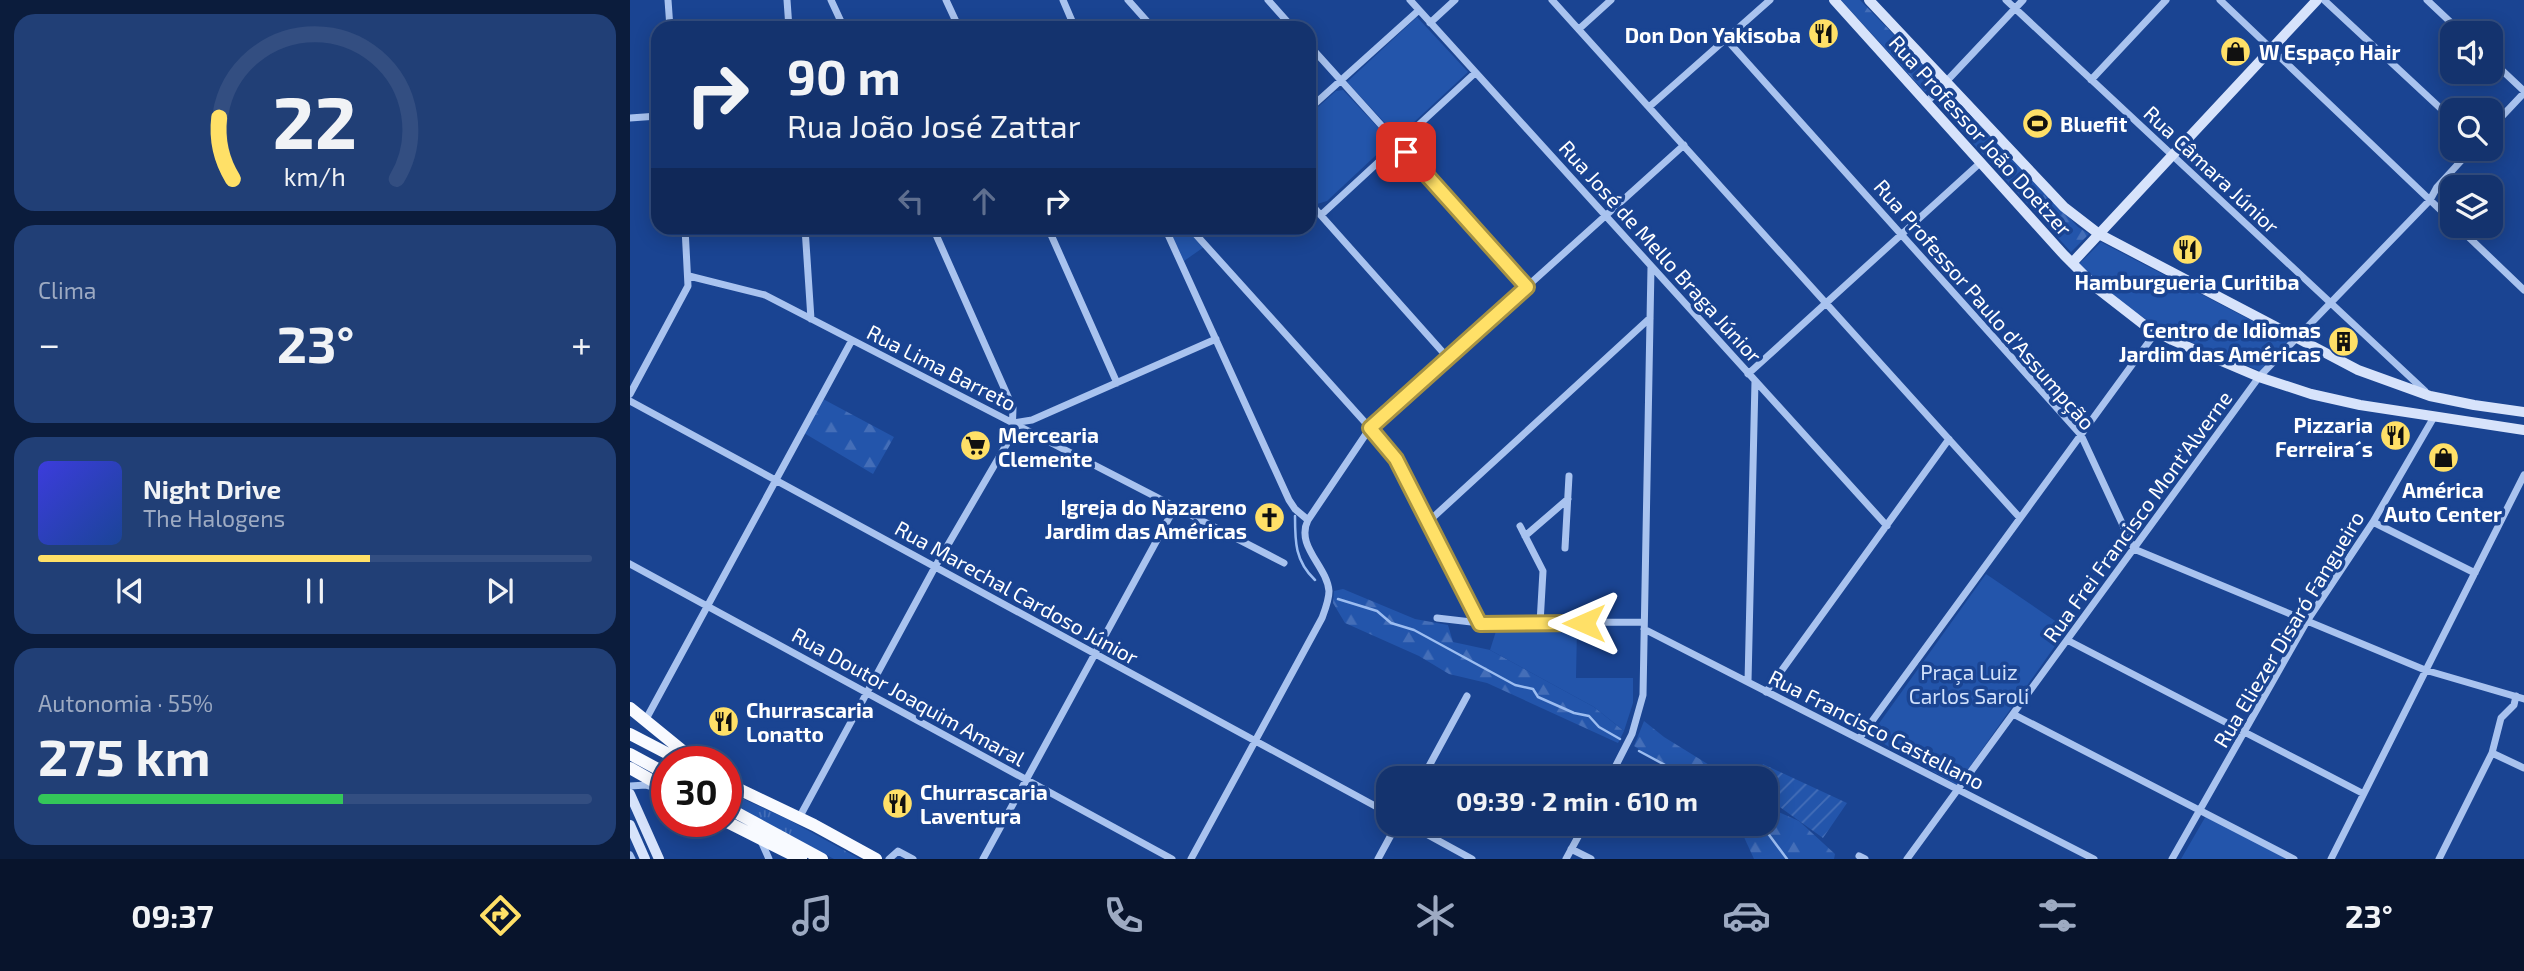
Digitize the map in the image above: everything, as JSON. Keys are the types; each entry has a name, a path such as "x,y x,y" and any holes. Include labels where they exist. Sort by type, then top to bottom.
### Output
{"highway":[{"path":"630,708 676,746"},
{"path":"630,734 653,746"},
{"path":"630,754 651,765"},
{"path":"630,768 651,780"},
{"path":"742,791 876,859"},
{"path":"742,816 822,859"},
{"path":"742,830 796,857"}],"main road":[{"name":"Rua Professor João Doetzer","path":"1834,0 2072,263 2110,300 2156,332 2259,377 2332,399 2524,430"},
{"name":"Rua Professor João Doetzer","path":"1869,0 2064,207 2099,234 2296,339 2383,381 2430,396 2524,412"},
{"path":"2072,263 2317,0"},
{"path":"630,794 658,858"},
{"path":"630,825 645,859"}],"street":[{"path":"668,0 670,21"},
{"path":"787,0 788,21"},
{"path":"831,0 841,21"},
{"path":"946,0 956,21"},
{"path":"1063,0 1071,21"},
{"path":"1128,0 1147,21"},
{"path":"1268,0 1287,21"},
{"name":"Rua José de Mello Braga Júnior","path":"1410,0 1886,526"},
{"path":"1430,23 1455,0"},
{"path":"1552,0 2020,518"},
{"path":"1579,29 1611,0"},
{"path":"1649,107 1770,0"},
{"name":"Rua Câmara Júnior","path":"2006,0 2430,396"},
{"path":"1926,103 2023,0"},
{"path":"2091,80 2166,0"},
{"path":"2220,0 2440,209"},
{"path":"2324,0 2440,108"},
{"path":"2427,0 2449,21"},
{"path":"1316,103 1419,10"},
{"name":"Rua Professor Paulo d'Assumpção","path":"1726,39 2081,435 2134,549"},
{"path":"1316,53 1527,287"},
{"path":"2503,72 2524,92 2503,115"},
{"path":"1321,215 1475,73"},
{"path":"630,118 651,116"},
{"path":"1191,859 1322,618 1329,591 1306,542 1304,530 1370,428 1684,145"},
{"name":"Rua Frei Francisco Mont'Alverne","path":"1907,859 2259,377 2430,200 2437,187 2461,161"},
{"path":"1748,374 1980,163"},
{"path":"1316,210 1448,358"},
{"path":"630,394 685,291 689,276 686,235"},
{"path":"805,235 811,319"},
{"path":"799,818 934,567 1012,435 1013,408 936,235"},
{"path":"1051,235 1117,383"},
{"path":"1168,235 1289,500 1308,520"},
{"path":"1200,235 1396,459 1480,624"},
{"path":"2470,238 2524,289"},
{"path":"1616,766 1638,718 1643,695 1651,267"},
{"name":"Rua Lima Barreto","path":"689,276 761,294 1284,563"},
{"path":"1428,522 1650,318"},
{"path":"1859,739 2156,332"},
{"path":"1012,423 1032,420 1216,339"},
{"path":"645,721 852,340"},
{"path":"2383,381 2392,374 2395,364"},
{"path":"1748,682 1755,381"},
{"name":"Rua Marechal Cardoso Júnior","path":"630,401 1376,807"},
{"name":"Rua Eliezer Disaró Fangueiro","path":"2172,859 2307,621 2373,522 2434,417"},
{"path":"1766,692 1949,439"},
{"path":"2331,859 2524,475"},
{"path":"1565,548 1569,476"},
{"path":"1525,536 1568,499"},
{"path":"984,859 1175,507"},
{"path":"2373,522 2475,573"},
{"path":"1520,526 1543,574 1540,623"},
{"path":"2134,549 2425,670 2520,698 2501,718 2492,753 2439,859"},
{"name":"Rua Doutor Joaquim Amaral","path":"630,564 1172,859"},
{"name":"Rua Francisco Castellano","path":"1437,618 1480,624 1644,626 1766,692 2094,859"},
{"path":"2067,640 2362,793"},
{"path":"1429,766 1467,696"},
{"path":"2013,714 2294,859"},
{"path":"2492,753 2524,768"},
{"path":"630,786 651,786"},
{"path":"1378,859 1390,836"},
{"path":"1430,836 1472,859"},
{"path":"1566,859 1579,836"},
{"path":"758,838 769,859"},
{"path":"1572,849 1591,859"},
{"path":"889,859 898,851 913,859"},
{"path":"778,859 796,857"}],"green space":[{"path":"1841,0 1860,0 1937,79 1925,92"},
{"path":"1417,17 1468,72 1398,137 1347,82"},
{"path":"1343,90 1386,136 1388,144 1327,201 1317,204 1316,109 1336,91"},
{"path":"1946,90 2078,227 2089,234 2071,252 1935,101"},
{"path":"1171,235 1193,235 1204,247 1184,261"},
{"path":"2101,242 2289,340 2260,371 2160,329 2121,302 2079,264"},
{"path":"823,399 894,437 873,474 804,433"},
{"name":"Praça Luiz Carlos Saroli","path":"1986,574 2067,629 1957,785 1870,736"},
{"path":"1343,589 1415,619 1448,625 1453,642 1490,650 1594,707 1624,731 1618,743 1487,683 1449,674 1419,656 1345,623 1333,603 1334,591"},
{"path":"1497,628 1577,629 1576,678 1633,678 1633,703 1624,731 1594,707 1490,650"},
{"path":"1644,721 1664,737 1711,766 1665,766 1634,746"},
{"path":"1778,771 1847,803 1823,838 1778,806"},
{"path":"742,798 789,820 860,859 834,859 742,810"},
{"path":"1778,812 1799,821 1835,854 1834,859 1754,859 1743,836 1778,836"},
{"path":"2207,814 2288,859 2181,859"}],"waterway":[{"path":"1295,516 1296,543 1300,558 1315,580"},
{"path":"1338,599 1377,611 1391,623 1414,630 1515,685 1533,689 1538,697 1574,713 1589,716 1599,727 1620,739"},
{"path":"1639,751 1667,766"},
{"path":"1770,836 1787,859"}],"place":[{"name":"Don Don Yakisoba","path":"1824,34"},
{"name":"W Espaço Hair","path":"2236,51"},
{"name":"Bluefit","path":"2037,123"},
{"name":"Hamburgueria Curitiba","path":"2187,249"},
{"name":"Centro de Idiomas Jardim das Américas","path":"2344,341"},
{"name":"Pizzaria Ferreira´s","path":"2396,436"},
{"name":"Mercearia Clemente","path":"975,446"},
{"name":"América Auto Center","path":"2443,457"},
{"name":"Igreja do Nazareno Jardim das Américas","path":"1270,518"},
{"name":"Churrascaria Lonatto","path":"723,721"},
{"name":"Churrascaria Laventura","path":"897,803"}],"route":[{"path":"1406,152 1527,287 1370,428 1396,459 1480,624 1584,623"}]}
